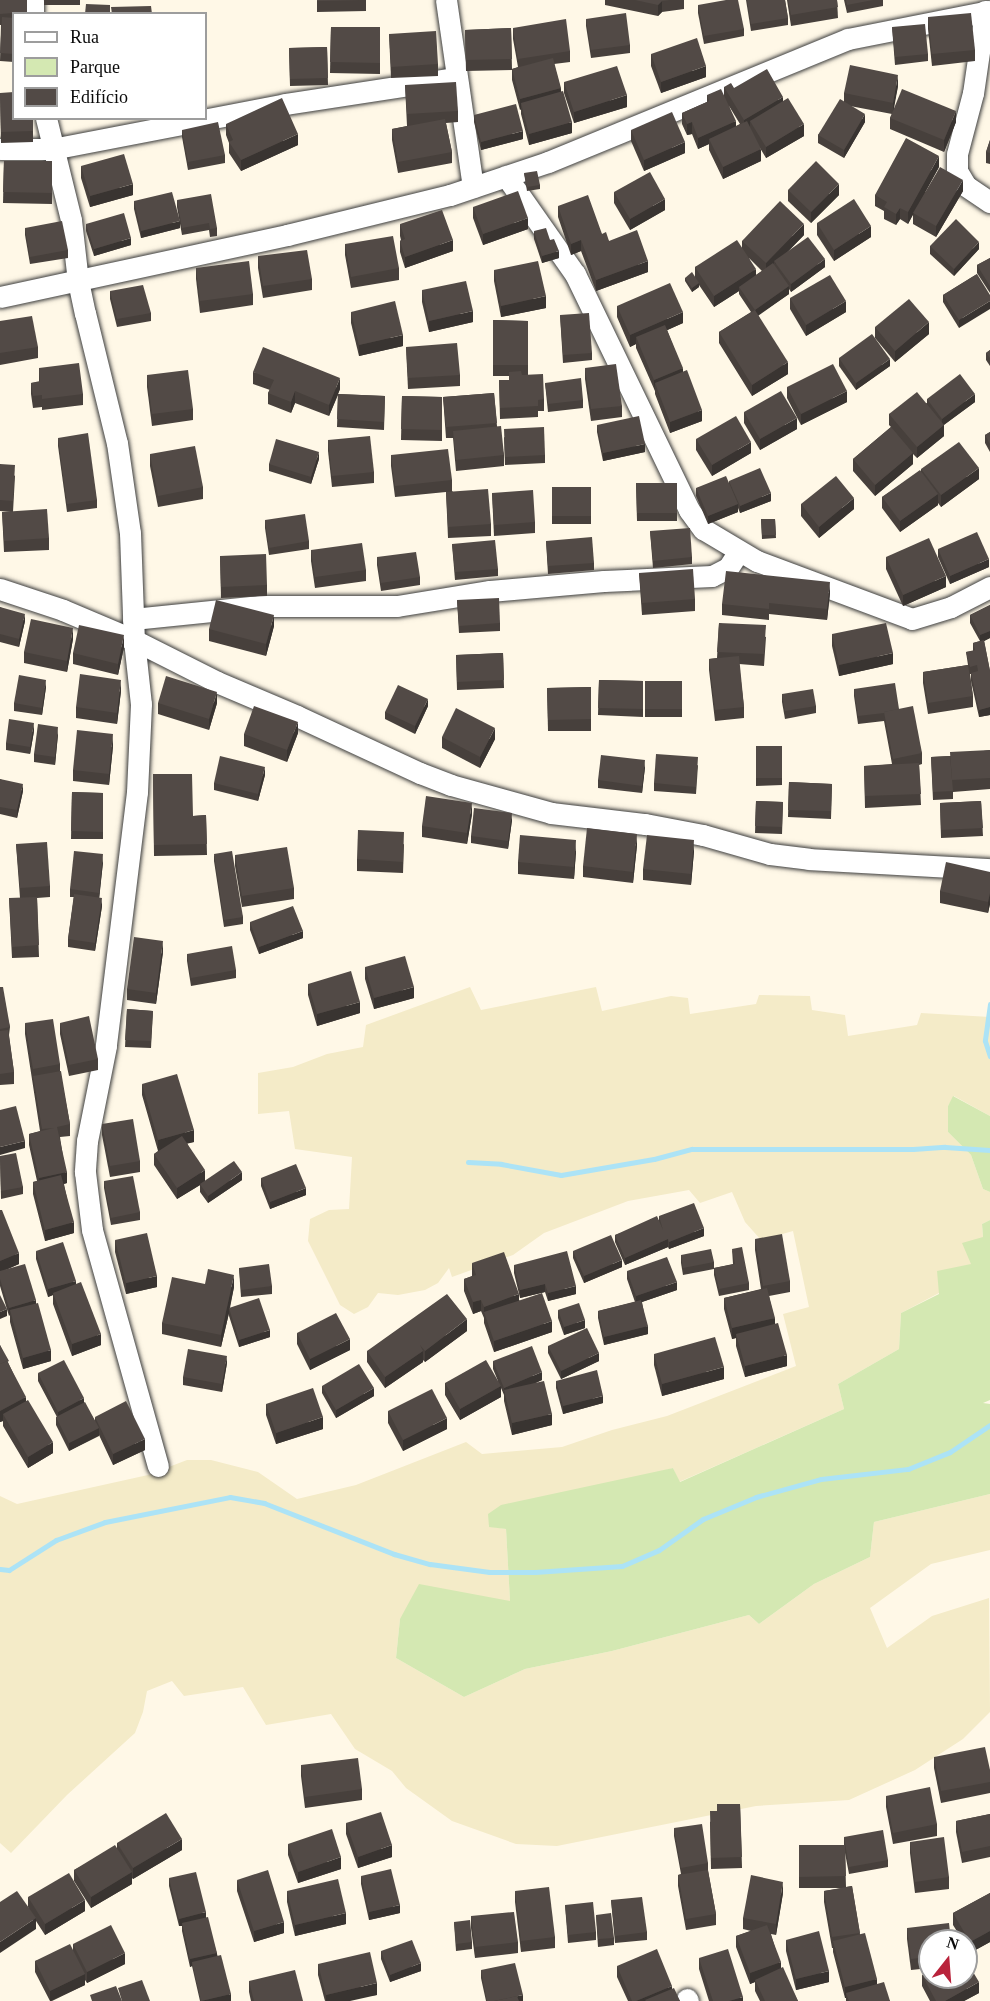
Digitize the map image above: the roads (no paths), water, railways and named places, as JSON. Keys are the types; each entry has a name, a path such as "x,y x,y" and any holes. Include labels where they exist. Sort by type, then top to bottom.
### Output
{"street":[{"path":"446,0 455,78 473,187"},
{"path":"0,297 379,213 473,187 548,162 848,39 988,11 973,93 957,154 957,171 966,186 990,202"},
{"path":"207,119 285,104 455,78"},
{"path":"46,120 71,220 78,281 111,411 130,533 134,640 141,704 137,792 106,1046 87,1141 85,1172 92,1230 158,1466"},
{"path":"0,149 52,149 202,120"},
{"path":"506,176 575,274 689,510 704,529 757,561 912,619 951,607 990,587"},
{"path":"133,619 260,606 398,606 490,591 604,581 712,576 728,568 739,552"},
{"path":"0,589 63,610 134,640 208,678 451,785 551,813 645,824 703,835 771,854 809,860 990,869"}],"waterway":[{"path":"990,1004 985,1041 990,1056"},
{"path":"468,1162 501,1164 561,1175 654,1159 692,1149 945,1147 990,1150"},
{"path":"0,1569 9,1570 56,1540 105,1522 230,1497 264,1503 394,1554 430,1564 489,1572 535,1572 622,1566 659,1550 703,1519 756,1497 821,1479 908,1469 950,1452 990,1425"}]}
